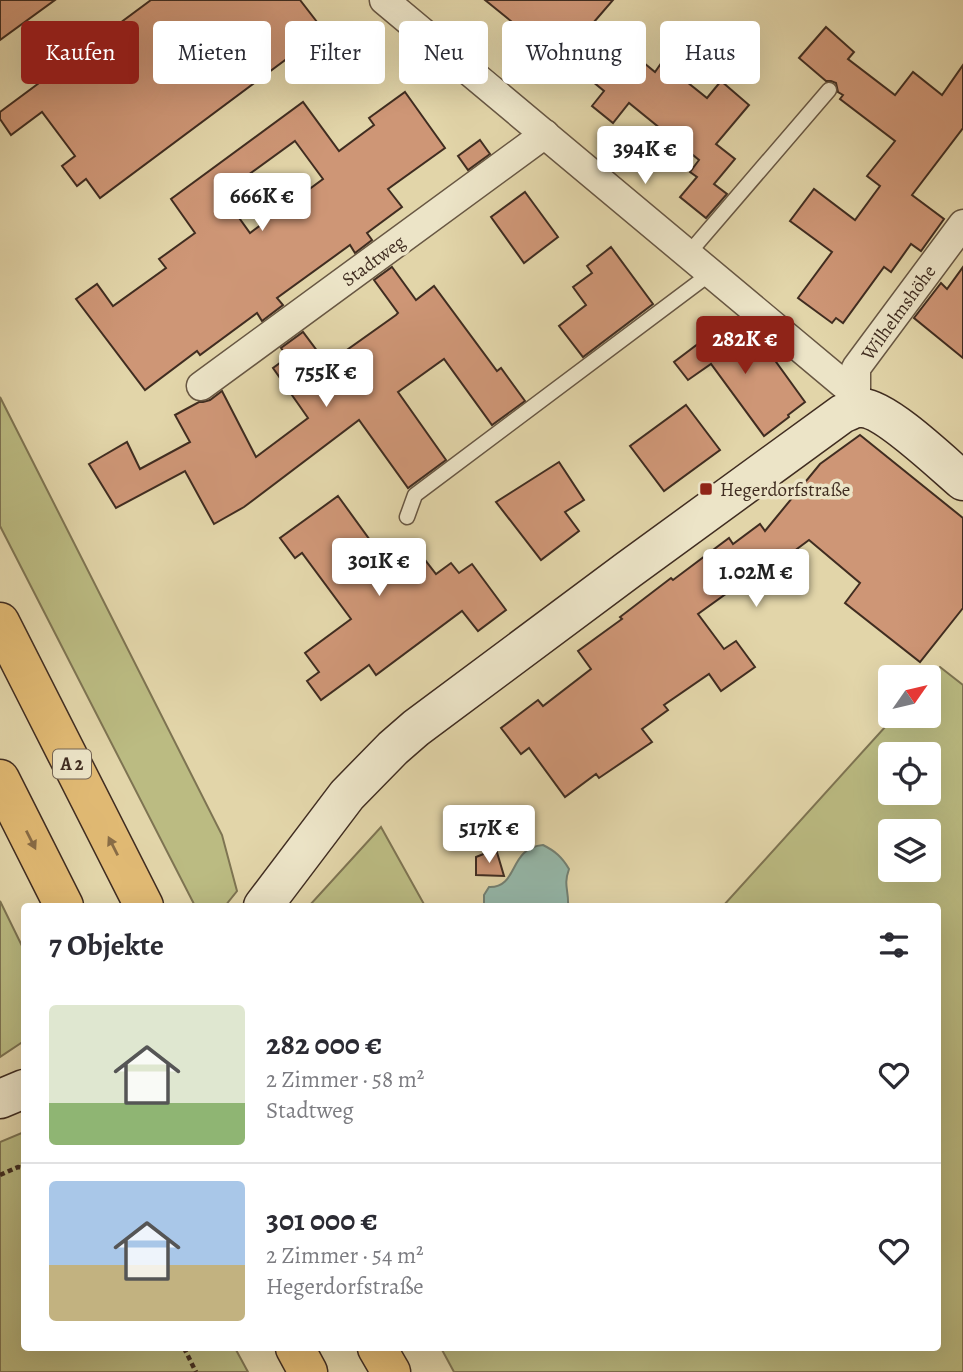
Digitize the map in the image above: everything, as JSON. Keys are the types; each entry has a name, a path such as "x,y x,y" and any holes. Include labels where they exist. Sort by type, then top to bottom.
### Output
{"highway":[{"name":"A 2","path":"0,622 142,903"},
{"path":"0,779 62,903"},
{"path":"297,1351 308,1372"},
{"path":"379,1351 391,1372"}],"street":[{"path":"384,0 848,387 855,408"},
{"name":"Stadtweg","path":"201,386 545,134"},
{"name":"Wilhelmshöhe","path":"855,408 856,368 963,223"},
{"path":"265,903 347,795 416,728 842,414 855,408 864,408 889,419 963,481"},
{"path":"0,1099 21,1090"}],"lane":[{"path":"688,254 829,90"},
{"path":"407,517 415,495 711,273"}],"path":[{"path":"0,1175 21,1168"},
{"path":"186,1351 196,1372"}],"green space":[{"path":"0,397 222,835 237,891 227,903 193,903 0,526"},
{"path":"942,669 963,685 963,1372 454,1372 443,1351 941,1351 941,903 726,903 884,728 942,728"},
{"path":"381,827 423,903 312,903"},
{"path":"0,901 21,944 21,1043 0,1057"},
{"path":"21,1133 21,1351 237,1351 248,1372 0,1372 0,1142"}],"shaded area":[{"path":"543,845 564,861 569,869 566,884 568,903 484,903 484,895 489,887 498,886 505,881 518,860 532,848"}],"building":[{"path":"0,0 55,0 26,21 21,21 21,25 0,40"},
{"path":"151,0 300,0 316,21 285,21 285,60 271,71 271,21 153,21 153,84 253,84 100,198 86,179 77,186 62,166 75,156 42,112 11,135 0,119 0,112 38,84 139,84 139,21 123,21"},
{"path":"485,0 613,0 595,21 511,21"},
{"path":"826,27 854,52 848,59 895,95 913,72 942,95 963,65 963,128 912,195 944,219 921,251 911,244 891,272 884,267 843,323 836,318 832,323 798,298 832,252 790,221 814,189 855,220 880,186 867,176 895,141 840,99 843,95 838,92 836,83 826,81 799,58"},
{"path":"646,65 655,72 660,65 660,84 690,84 707,98 719,84 724,84 749,105 716,144 735,159 714,184 727,194 706,218 680,197 697,177 690,172 699,160 629,103 613,123 592,106 604,91 596,84 646,84"},
{"path":"405,92 445,148 388,189 402,207 367,233 372,240 355,253 350,245 277,298 283,305 262,321 257,313 200,355 197,351 145,390 76,299 97,284 113,306 166,268 159,259 195,233 171,199 303,102 339,151 374,125 369,118","holes":["295,141 323,179 250,233 222,194"]},
{"path":"480,140 490,154 468,170 458,156"},
{"path":"525,192 558,237 524,263 491,217"},
{"path":"611,247 653,304 583,357 559,326 586,305 573,287 592,273 587,266"},
{"path":"392,267 416,300 434,286 497,371 501,368 525,401 492,425 444,359 398,392 446,460 408,488 359,420 244,507 214,524 185,471 116,508 89,464 127,442 140,469 190,442 175,415 199,402 210,400 222,391 256,457 308,418 273,368 288,357 281,348 303,332 327,364 396,315 398,313 374,280"},
{"path":"963,267 963,358 914,318 941,283 947,289"},
{"path":"727,322 771,355 805,402 764,436 711,364 688,380 674,362"},
{"path":"686,405 720,450 664,491 630,446"},
{"path":"860,435 963,518 963,608 920,662 845,603 860,583 809,540 758,578 755,573 698,614 724,649 736,641 755,667 721,691 709,674 664,705 668,710 642,729 652,742 599,778 596,774 565,797 529,748 521,754 501,728 538,700 543,706 591,669 578,651 671,578 673,580 729,538 733,544 760,524 765,531 820,464"},
{"path":"559,462 584,500 565,512 579,531 541,560 496,502"},
{"path":"338,496 399,580 425,560 436,574 451,563 459,573 472,564 506,610 478,631 462,611 376,675 369,665 321,700 307,681 319,672 305,653 351,619 302,553 295,558 280,538"},
{"path":"496,849 504,876 476,875 476,857"}],"place":[{"name":"Hegerdorfstraße","path":"706,489"}]}
